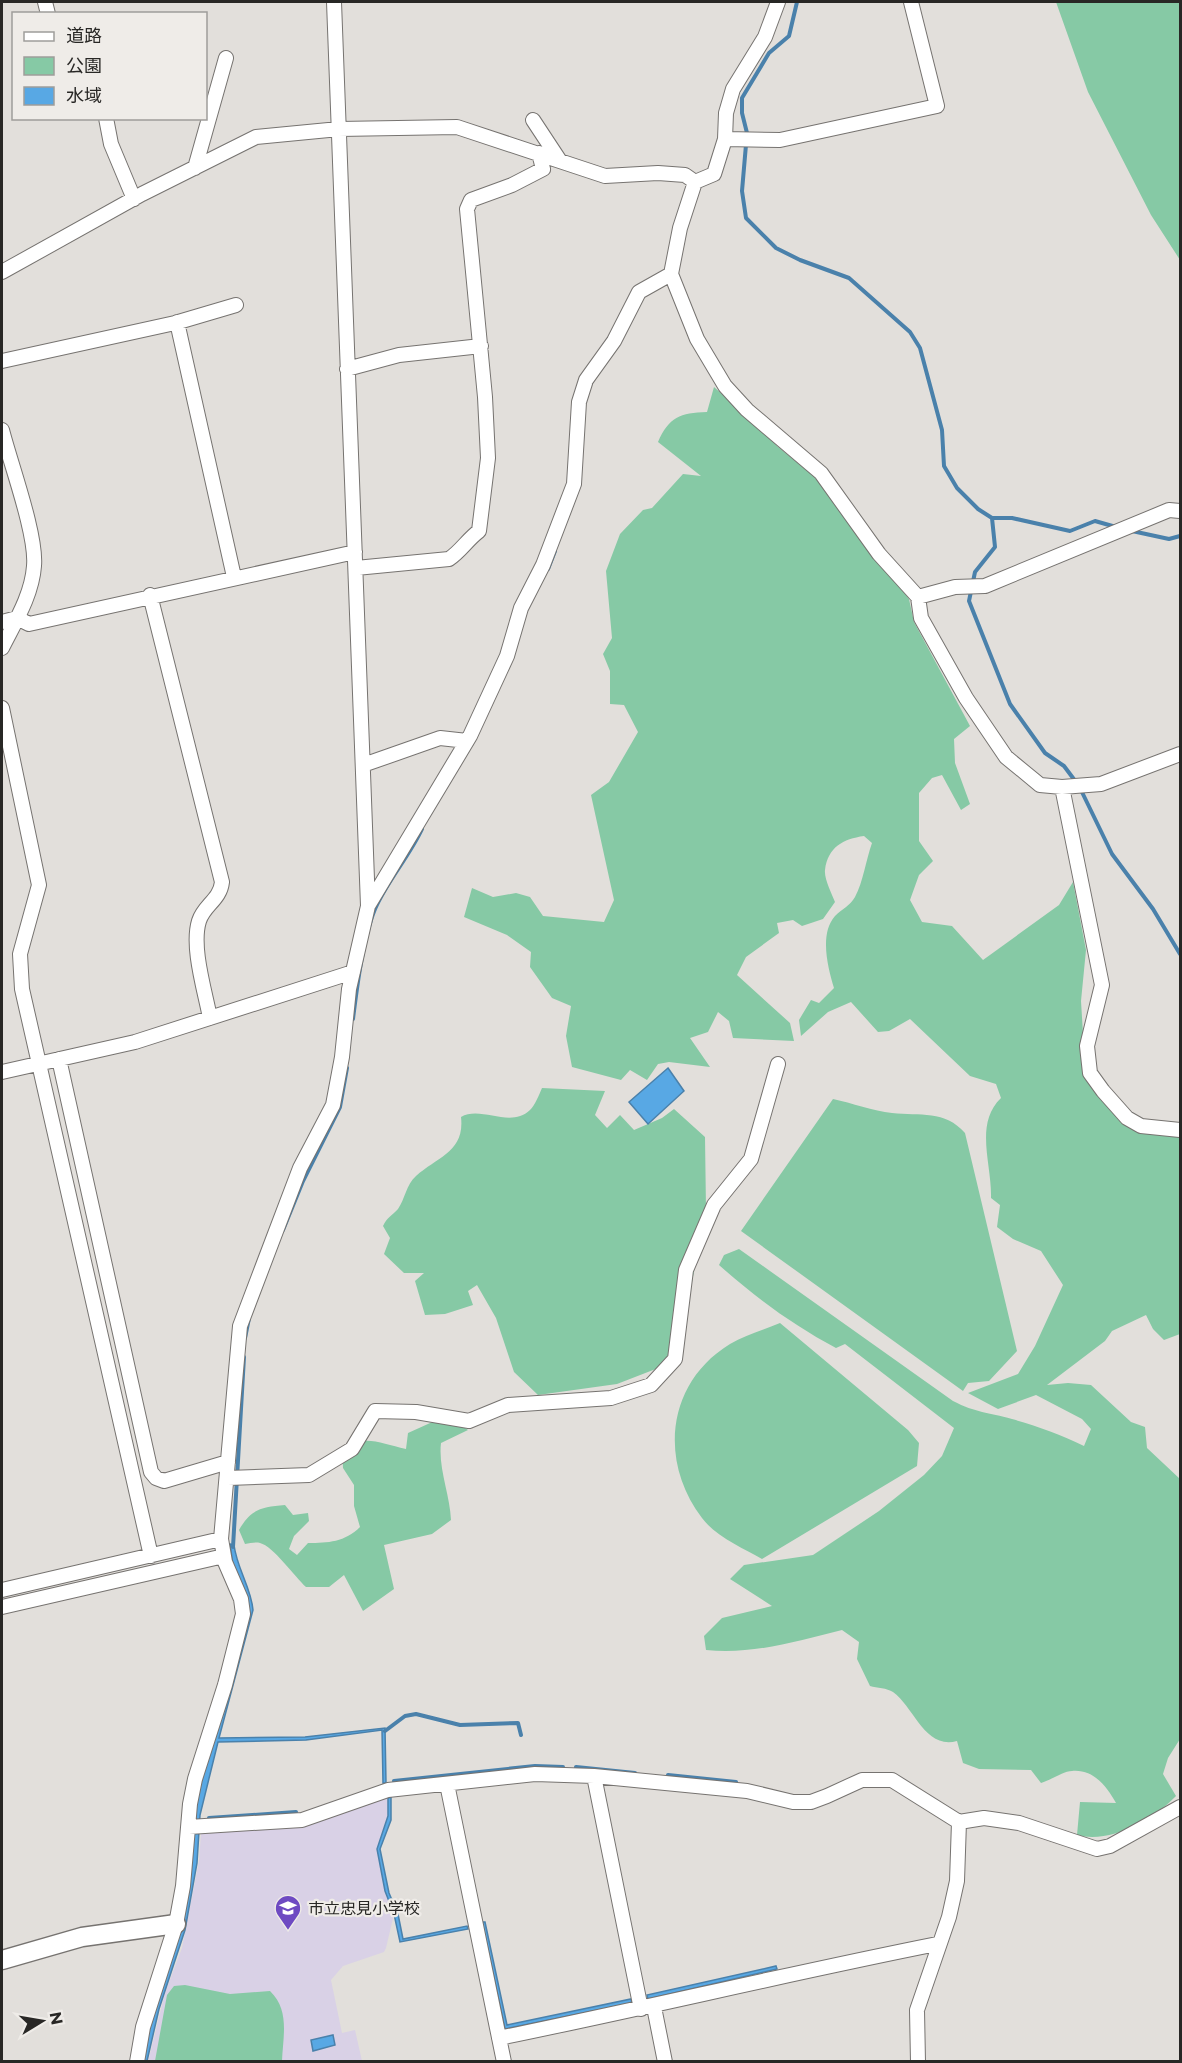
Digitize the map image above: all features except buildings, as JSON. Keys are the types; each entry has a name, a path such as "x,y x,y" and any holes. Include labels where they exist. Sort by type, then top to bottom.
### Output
{"street":[{"path":"137,2061 143,2027 176,1924 183,1886 190,1804 195,1779 225,1685 243,1614 241,1599 224,1557 221,1539 240,1326 300,1168 333,1105 353,972 368,906 334,2"},
{"path":"778,2 765,37 733,89 726,113 724,139 714,174 695,182 680,228 671,274 697,339 725,386 747,410 821,473 879,554 918,597 921,618 966,699 1006,757 1040,785 1062,787 1101,784 1180,754"},
{"path":"724,139 780,140 937,106 911,2"},
{"path":"195,168 226,57"},
{"path":"106,120 111,144 134,199"},
{"path":"533,120 560,161"},
{"path":"2,272 134,199 256,137 339,129 457,127 605,176 658,173 685,176 695,182"},
{"path":"356,568 449,559 460,552 464,542 479,531 488,458 481,346 467,210 471,200 512,185 543,169 539,153"},
{"path":"368,906 467,741 507,656 521,608 543,565 574,484 579,402 586,380 614,341 639,292 671,274"},
{"path":"2,361 177,322 236,305"},
{"path":"177,322 234,577"},
{"path":"347,369 399,355 481,346"},
{"path":"2,430 32,541 34,566 25,603 2,648"},
{"path":"918,597 955,587 985,586 1169,510 1180,511"},
{"path":"2,622 17,618 29,624 150,595 355,552"},
{"path":"150,595 222,882 217,897 202,914 198,923 197,943 210,1018"},
{"path":"2,708 39,885 20,954 22,989 151,1556"},
{"path":"363,765 440,738 467,741"},
{"path":"1062,787 1102,985 1088,1046 1090,1073 1102,1091 1127,1118 1141,1126 1180,1130"},
{"path":"2,1072 135,1042 353,972"},
{"path":"59,1059 151,1472 156,1478 164,1480 228,1462"},
{"path":"228,1478 309,1475 352,1449 375,1412 417,1412 469,1421 508,1405 611,1398 651,1385 675,1359 686,1270 714,1205 751,1159 778,1064"},
{"path":"2,1590 221,1539"},
{"path":"2,1607 224,1557"},
{"path":"189,1827 303,1820 388,1790 535,1774 594,1776 747,1791 793,1802 811,1802 862,1780 892,1780 959,1822 984,1818 1019,1824 1097,1849 1110,1846 1180,1807"},
{"path":"594,1776 648,2008 665,2061"},
{"path":"447,1784 504,2061"},
{"path":"918,2061 917,2010 949,1917 957,1881 959,1822"},
{"path":"2,1960 82,1937 176,1924"},
{"path":"499,2038 648,2008 777,1976 938,1944"}],"shaded area":[{"name":"市立忠見小学校","path":"388,1798 388,1816 377,1848 385,1892 394,1914 386,1948 384,1952 343,1966 331,1980 342,2033 355,2030 362,2061 148,2062 165,1993 182,1948 199,1861 201,1834 304,1826"}],"green space":[{"path":"1056,2 1180,2 1180,260 1151,215 1088,92"},
{"path":"714,387 762,429 777,446 821,482 909,599 914,622 970,726 954,739 955,763 970,804 961,810 942,775 932,778 919,793 919,841 933,861 919,875 910,900 922,922 952,926 983,960 1059,905 1073,882 1086,950 1081,1001 1084,1050 1103,1091 1140,1118 1180,1138 1180,1334 1164,1340 1153,1329 1146,1315 1112,1331 1105,1341 1047,1385 1068,1383 1091,1385 1131,1422 1145,1427 1147,1448 1180,1479 1180,1739 1168,1758 1163,1774 1176,1796 1143,1821 1117,1833 1090,1837 1077,1835 1080,1802 1116,1803 1104,1785 1087,1773 1069,1771 1041,1783 1031,1770 979,1769 963,1763 957,1741 946,1742 936,1739 921,1726 893,1692 870,1686 857,1659 859,1642 842,1630 758,1649 706,1650 704,1636 722,1618 772,1606 730,1579 744,1565 813,1555 879,1511 924,1475 942,1456 954,1428 845,1344 836,1348 790,1320 746,1288 719,1265 724,1255 739,1249 961,1405 1039,1427 1084,1446 1091,1429 1082,1419 1036,1395 998,1409 968,1393 1018,1374 1035,1346 1063,1285 1041,1251 1013,1239 997,1227 1000,1205 991,1198 986,1145 988,1120 993,1108 1001,1098 996,1084 970,1076 910,1019 889,1031 878,1032 851,1002 828,1012 801,1036 799,1020 811,1000 819,1003 834,988 826,951 827,932 835,916 855,897 872,843 864,836 849,839 833,850 829,855 825,874 835,902 823,919 802,926 793,920 777,923 779,933 746,957 737,975 790,1023 794,1041 733,1038 729,1021 718,1012 708,1032 690,1038 710,1067 669,1062 658,1064 647,1080 630,1070 621,1080 572,1067 566,1036 571,1006 552,998 530,967 531,952 507,935 464,917 472,888 493,897 516,893 530,897 543,916 604,922 614,900 591,795 609,782 638,732 624,705 610,704 610,671 603,654 612,638 606,571 620,534 643,510 652,508 683,474 701,476 658,442 666,427 677,418 707,412"},
{"path":"542,1088 605,1091 595,1115 607,1128 620,1115 634,1130 662,1118 674,1109 705,1137 706,1210 684,1323 666,1365 617,1384 538,1395 514,1372 496,1318 477,1285 468,1291 473,1305 445,1314 425,1315 415,1281 424,1273 404,1273 384,1254 390,1238 383,1226 398,1209 416,1176 454,1146 459,1138 461,1117 469,1114 505,1117 522,1115 532,1108"},
{"path":"833,1099 885,1112 940,1117 965,1133 1017,1351 989,1381 968,1383 963,1391 741,1231"},
{"path":"780,1323 908,1430 919,1443 917,1466 762,1559 722,1536 702,1518 688,1496 679,1473 675,1449 676,1425 682,1401 693,1380 709,1360 730,1344"},
{"path":"439,1419 452,1419 468,1430 441,1443 441,1462 451,1520 432,1534 384,1545 394,1589 363,1611 344,1575 329,1587 306,1587 265,1545 245,1544 239,1530 252,1513 263,1508 285,1505 293,1515 308,1513 309,1521 294,1536 289,1549 297,1555 308,1543 329,1542 348,1536 360,1527 354,1506 354,1485 343,1468 342,1450 357,1442 365,1441 406,1449 408,1433"},
{"path":"185,1985 230,1994 270,1991 276,1998 283,2015 282,2061 155,2061 167,1995 174,1986"}],"water":[{"path":"668,1068 684,1091 648,1124 629,1102"},
{"path":"230,1544 234,1545 253,1610 219,1738 305,1737 385,1728 386,1783 383,1783 382,1730 306,1740 218,1742 200,1815 197,1863 185,1930 159,2009 147,2061 142,2062 152,2012 176,1946 194,1814 202,1778 243,1636"},
{"path":"391,1797 391,1820 380,1849 389,1893 398,1914 403,1939 467,1926 468,1929 400,1942 394,1914 385,1891 377,1849 388,1816 388,1798"},
{"path":"482,1922 485,1922 507,2025 631,1999 632,2003 505,2029"},
{"path":"776,1966 777,1969 648,1999 647,1995"},
{"path":"333,2035 335,2045 313,2051 311,2040"}],"waterway":[{"path":"797,2 789,36 769,53 742,98 742,113 747,133 742,191 746,218 776,248 800,260 849,278 910,332 920,348 942,430 944,466 957,488 978,509 992,518 1012,518 1070,531 1095,521 1116,527"},
{"path":"992,518 995,547 975,572 969,601 1010,704 1045,753 1064,766 1076,782"},
{"path":"1132,531 1169,539 1180,536"},
{"path":"548,569 555,551"},
{"path":"1080,788 1112,854 1153,909 1180,954"},
{"path":"353,1019 364,948 375,909 422,829"},
{"path":"283,1230 303,1181 340,1107 347,1068"},
{"path":"245,1338 249,1318"},
{"path":"233,1547 244,1357"},
{"path":"385,1731 405,1716 416,1714 460,1725 518,1723 521,1735"},
{"path":"394,1781 535,1766 563,1767"},
{"path":"576,1767 635,1773"},
{"path":"668,1775 736,1782"},
{"path":"209,1818 296,1812"}],"place":[{"name":"市立忠見小学校","path":"288,1931"}]}
